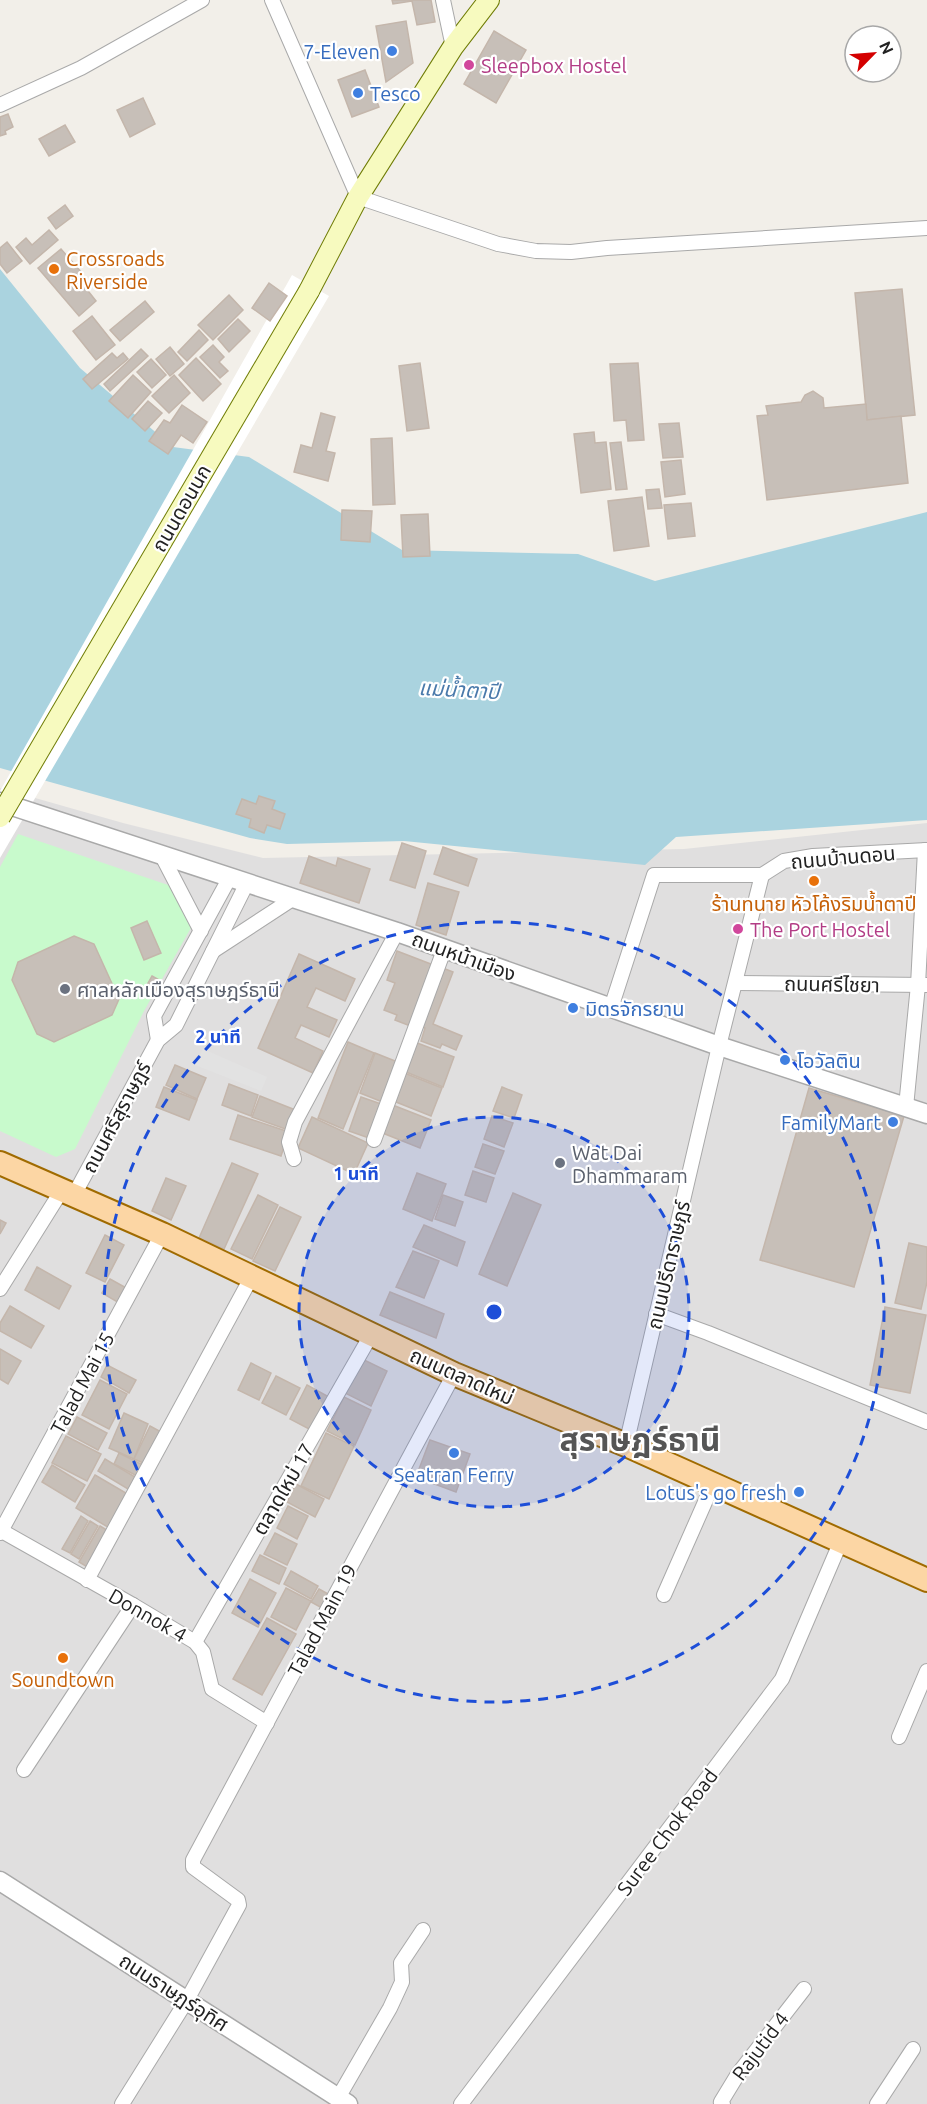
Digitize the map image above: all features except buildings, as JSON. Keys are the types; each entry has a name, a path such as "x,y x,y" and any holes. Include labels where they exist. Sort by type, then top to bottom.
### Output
{"main road":[{"name":"ถนนดอนนก","path":"0,817 309,291 358,197 453,47 489,0"},
{"name":"ถนนตลาดใหม่","path":"0,1163 162,1234 454,1374 626,1445 927,1580"}],"street":[{"path":"0,105 81,68 202,0"},
{"path":"272,0 358,197 498,244 536,251 571,252 927,228"},
{"path":"443,0 453,47"},
{"name":"ถนนหน้าเมือง","path":"0,802 397,932 719,1046 927,1114"},
{"path":"906,1107 922,985 926,850"},
{"name":"ถนนบ้านดอน","path":"762,875 783,861 813,856 926,850"},
{"path":"161,854 201,931"},
{"path":"611,1008 654,875 762,875"},
{"name":"ถนนปรีดาราษฎร์","path":"626,1445 719,1046 762,875"},
{"name":"ถนนศรีสุราษฎร์","path":"158,1040 154,1016 201,931 239,880"},
{"name":"ถนนศรีสุราษฎร์","path":"0,1289 68,1192 158,1040 176,1025 212,952 239,880"},
{"path":"212,952 294,898"},
{"path":"294,1159 289,1142 295,1122 397,932"},
{"path":"374,1140 444,950"},
{"name":"ถนนศรีไชยา","path":"736,983 922,985"},
{"name":"Talad Mai 15","path":"1,1531 162,1234"},
{"path":"87,1580 252,1278"},
{"path":"656,1314 927,1422"},
{"name":"ตลาดใหม่ 17","path":"195,1642 371,1335"},
{"name":"Talad Main 19","path":"187,2000 239,1905 238,1900 193,1867 194,1860 454,1374"},
{"path":"664,1595 713,1484"},
{"name":"Donnok 4","path":"1,1531 134,1605 195,1642 203,1652 212,1689 267,1723"},
{"name":"Suree Chok Road","path":"461,2104 782,1679 841,1541"},
{"path":"24,1770 134,1605"},
{"path":"899,1737 927,1671"},
{"name":"ถนนราษฏร์อุทิศ","path":"0,1881 187,2000 340,2102"},
{"path":"340,2102 402,1982 401,1963 423,1930"},
{"name":"Rajutid 4","path":"723,2104 721,2102 738,2074 804,1989"},
{"path":"122,2104 187,2000"},
{"path":"877,2104 913,2049"}],"shaded area":[{"path":"0,788 123,823 263,858 684,849 927,823 927,2104 0,2104"},
{"path":"203,1049 267,1077 261,1091 195,1065"}],"green space":[{"path":"18,834 171,886 192,926 144,1011 75,1149 56,1157 0,1131 0,867"}],"water":[{"name":"แม่น้ำตาปี","path":"0,269 80,368 173,447 249,457 402,550 578,554 655,581 927,512 927,820 676,837 645,865 404,841 287,844 250,838 0,768"}],"pier":[{"path":"292,275 329,296 0,858 0,791"}],"place":[{"name":"7-Eleven","path":"392,51"},
{"name":"Sleepbox Hostel","path":"469,65"},
{"name":"Tesco","path":"358,93"},
{"name":"Crossroads Riverside","path":"54,269"},
{"name":"ร้านทนาย หัวโค้งริมน้ำตาปี","path":"814,881"},
{"name":"The Port Hostel","path":"738,929"},
{"name":"ศาลหลักเมืองสุราษฎร์ธานี","path":"65,989"},
{"name":"มิตรจักรยาน","path":"573,1008"},
{"name":"โอวัลติน","path":"785,1060"},
{"name":"FamilyMart","path":"893,1122"},
{"name":"Wat Dai Dhammaram","path":"560,1163"},
{"name":"Seatran Ferry","path":"454,1453"},
{"name":"Lotus's go fresh","path":"799,1492"},
{"name":"Soundtown","path":"63,1658"}],"district":[{"name":"สุราษฎร์ธานี","path":"640,1439"}]}
